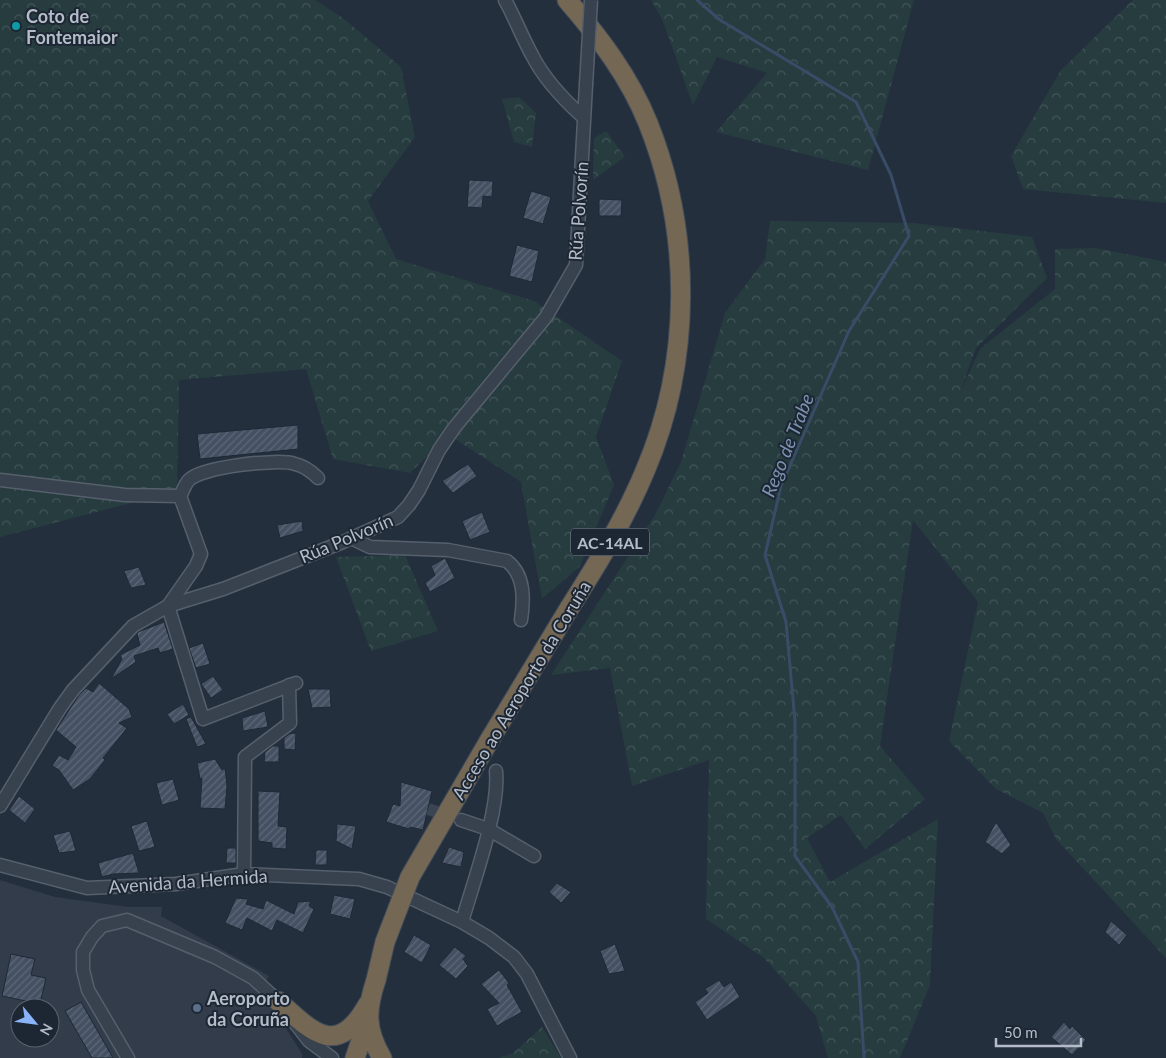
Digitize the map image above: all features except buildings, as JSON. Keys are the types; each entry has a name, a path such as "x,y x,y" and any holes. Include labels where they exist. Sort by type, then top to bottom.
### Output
{"highway":[{"name":"Acceso ao Aeroporto da Coruña","path":"355,1058 385,942 414,869 489,741 604,553 630,505 661,430 671,392 681,323 680,249 671,200 660,156 647,122 615,62 598,36 566,0"},
{"name":"AC-14AL","path":"278,1001 318,1035 331,1039 345,1036 353,1030 368,1012"},
{"path":"368,1012 382,1058"}],"street":[{"path":"505,0 520,25 532,56 559,95 583,117"},
{"name":"Rúa Polvorín","path":"0,806 13,788 48,725 73,690 133,626 168,606 223,589 351,538 398,517 409,505 439,450 454,428 546,317 576,264 579,247 583,117 591,0"},
{"path":"180,496 190,479 201,472 243,465 294,463 310,470 318,478"},
{"path":"0,480 125,495 180,496"},
{"path":"180,496 201,554 196,566 168,606 203,719 292,684 290,723 245,757 244,874"},
{"path":"351,538 370,547 448,550 496,557 507,561 514,567 521,579 523,605 521,620"},
{"path":"462,922 488,829 498,784 496,771"},
{"path":"461,820 488,829 534,856"},
{"name":"Avenida da Hermida","path":"0,865 87,888 176,884 244,874 359,879 387,887 462,922 489,938 514,957 527,974 570,1058"},
{"path":"128,1058 88,990 83,970 83,952 92,937 102,926 127,920 186,944 253,978 278,1001 309,1042 332,1058"}],"shaded area":[{"path":"0,880 55,897 128,907 162,907 161,916 269,976 259,991 286,1028 302,1054 302,1058 0,1058"}],"green space":[{"path":"0,0 315,0 343,18 401,67 415,137 368,201 396,259 534,301 622,361 596,437 614,485 580,566 542,599 521,482 449,435 410,473 333,459 306,369 179,380 177,491 0,537"},
{"path":"651,0 914,0 868,170 716,132 767,73 717,57 693,105 662,19"},
{"path":"1133,0 1166,0 1166,203 1023,189 1011,156 1061,70"},
{"path":"519,97 536,113 532,147 514,142 502,99"},
{"path":"606,131 625,157 593,180 594,138"},
{"path":"770,221 913,223 1032,237 1047,278 976,348 959,395 980,349 1055,289 1055,249 1096,248 1166,262 1166,958 1056,839 1043,813 996,789 949,741 978,602 913,520 880,746 925,799 865,849 841,815 807,838 830,882 938,819 930,985 900,1058 828,1058 816,1016 764,958 706,919 709,760 632,786 610,668 551,675 655,515 681,462 725,313 765,259"},
{"path":"405,555 438,631 371,651 336,557"},
{"path":"542,1027 561,1058 498,1058 513,1053"}],"waterway":[{"name":"Rego de Trabe","path":"697,0 720,20 856,102 891,175 909,236 849,331 781,486 765,555 786,622 795,721 795,856 832,907 858,962 864,1058"}],"tunnel":[{"path":"428,809 452,817"}],"place":[{"name":"Coto de Fontemaior","path":"16,26"},
{"name":"Aeroporto da Coruña","path":"197,1008"}]}
